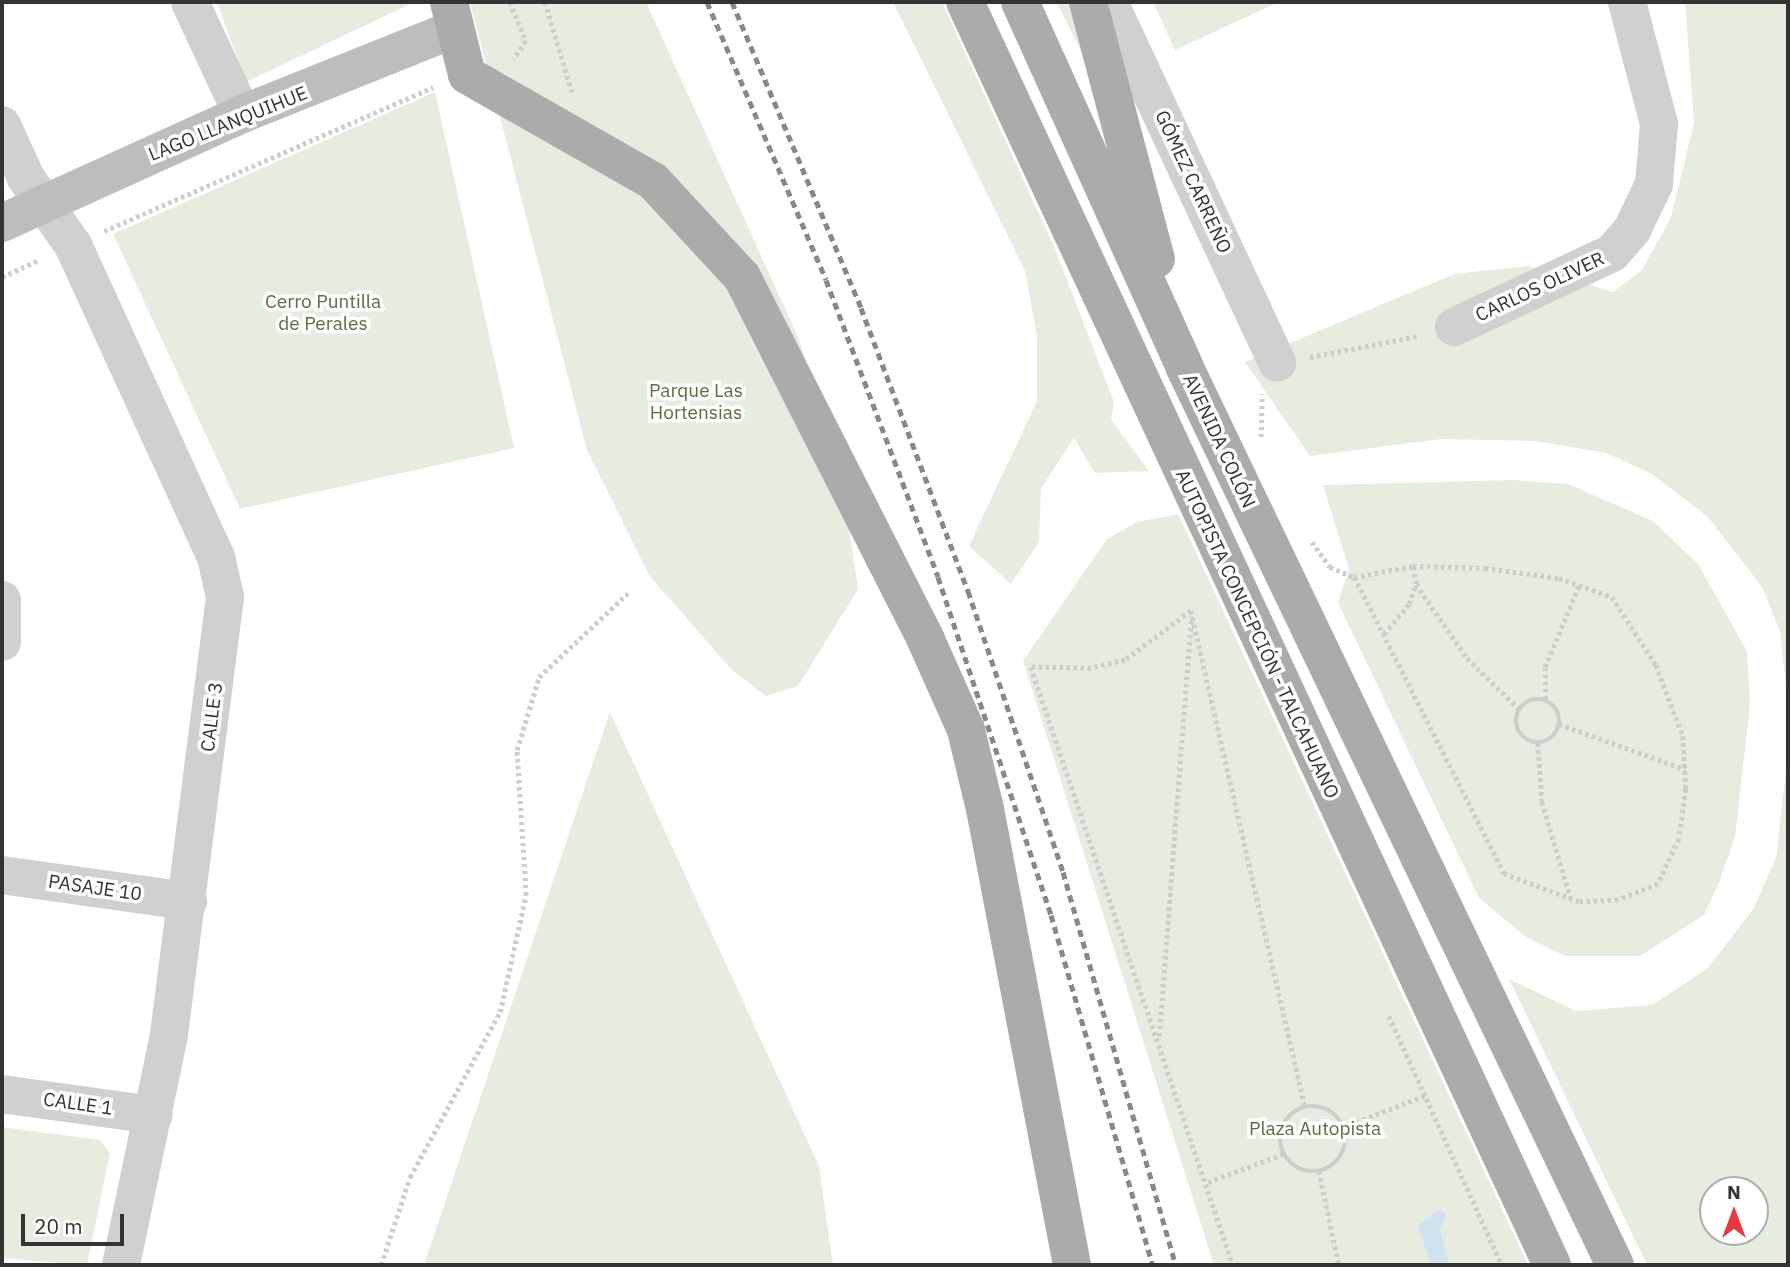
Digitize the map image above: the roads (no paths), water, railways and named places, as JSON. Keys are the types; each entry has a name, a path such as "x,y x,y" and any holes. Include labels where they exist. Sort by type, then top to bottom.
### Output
{"main road":[{"name":"AUTOPISTA CONCEPCIÓN - TALCAHUANO","path":"965,2 1552,1265"},
{"name":"AVENIDA COLÓN","path":"1020,2 1184,366 1426,877 1615,1265"},
{"path":"1088,2 1184,366"},
{"path":"452,15 467,75 653,181 742,276 943,676 966,730 985,809 1072,1265"}],"street":[{"path":"190,2 242,114"},
{"name":"GÓMEZ CARREÑO","path":"1109,2 1277,363"},
{"name":"CARLOS OLIVER","path":"1454,327 1612,253 1632,229 1654,184 1659,124 1627,2"},
{"name":"LAGO LLANQUIHUE","path":"2,223 452,15"},
{"name":"CALLE 3","path":"2,125 44,204 73,245 222,579 225,617 188,901 154,1115 121,1265"},
{"path":"2,600 2,642"},
{"name":"PASAJE 10","path":"2,875 188,901"},
{"name":"CALLE 1","path":"2,1094 154,1115"}],"water":[{"path":"1440,1210 1446,1214 1440,1230 1449,1265 1431,1265 1418,1225"}],"railway":[{"path":"707,2 826,280 938,577 1051,915 1153,1265"},
{"path":"732,2 861,308 968,591 1063,872 1176,1265"}],"park label":[{"name":"Cerro Puntilla de Perales","path":"323,313"},
{"name":"Parque Las Hortensias","path":"696,402"},
{"name":"Plaza Autopista","path":"1315,1129"}]}
